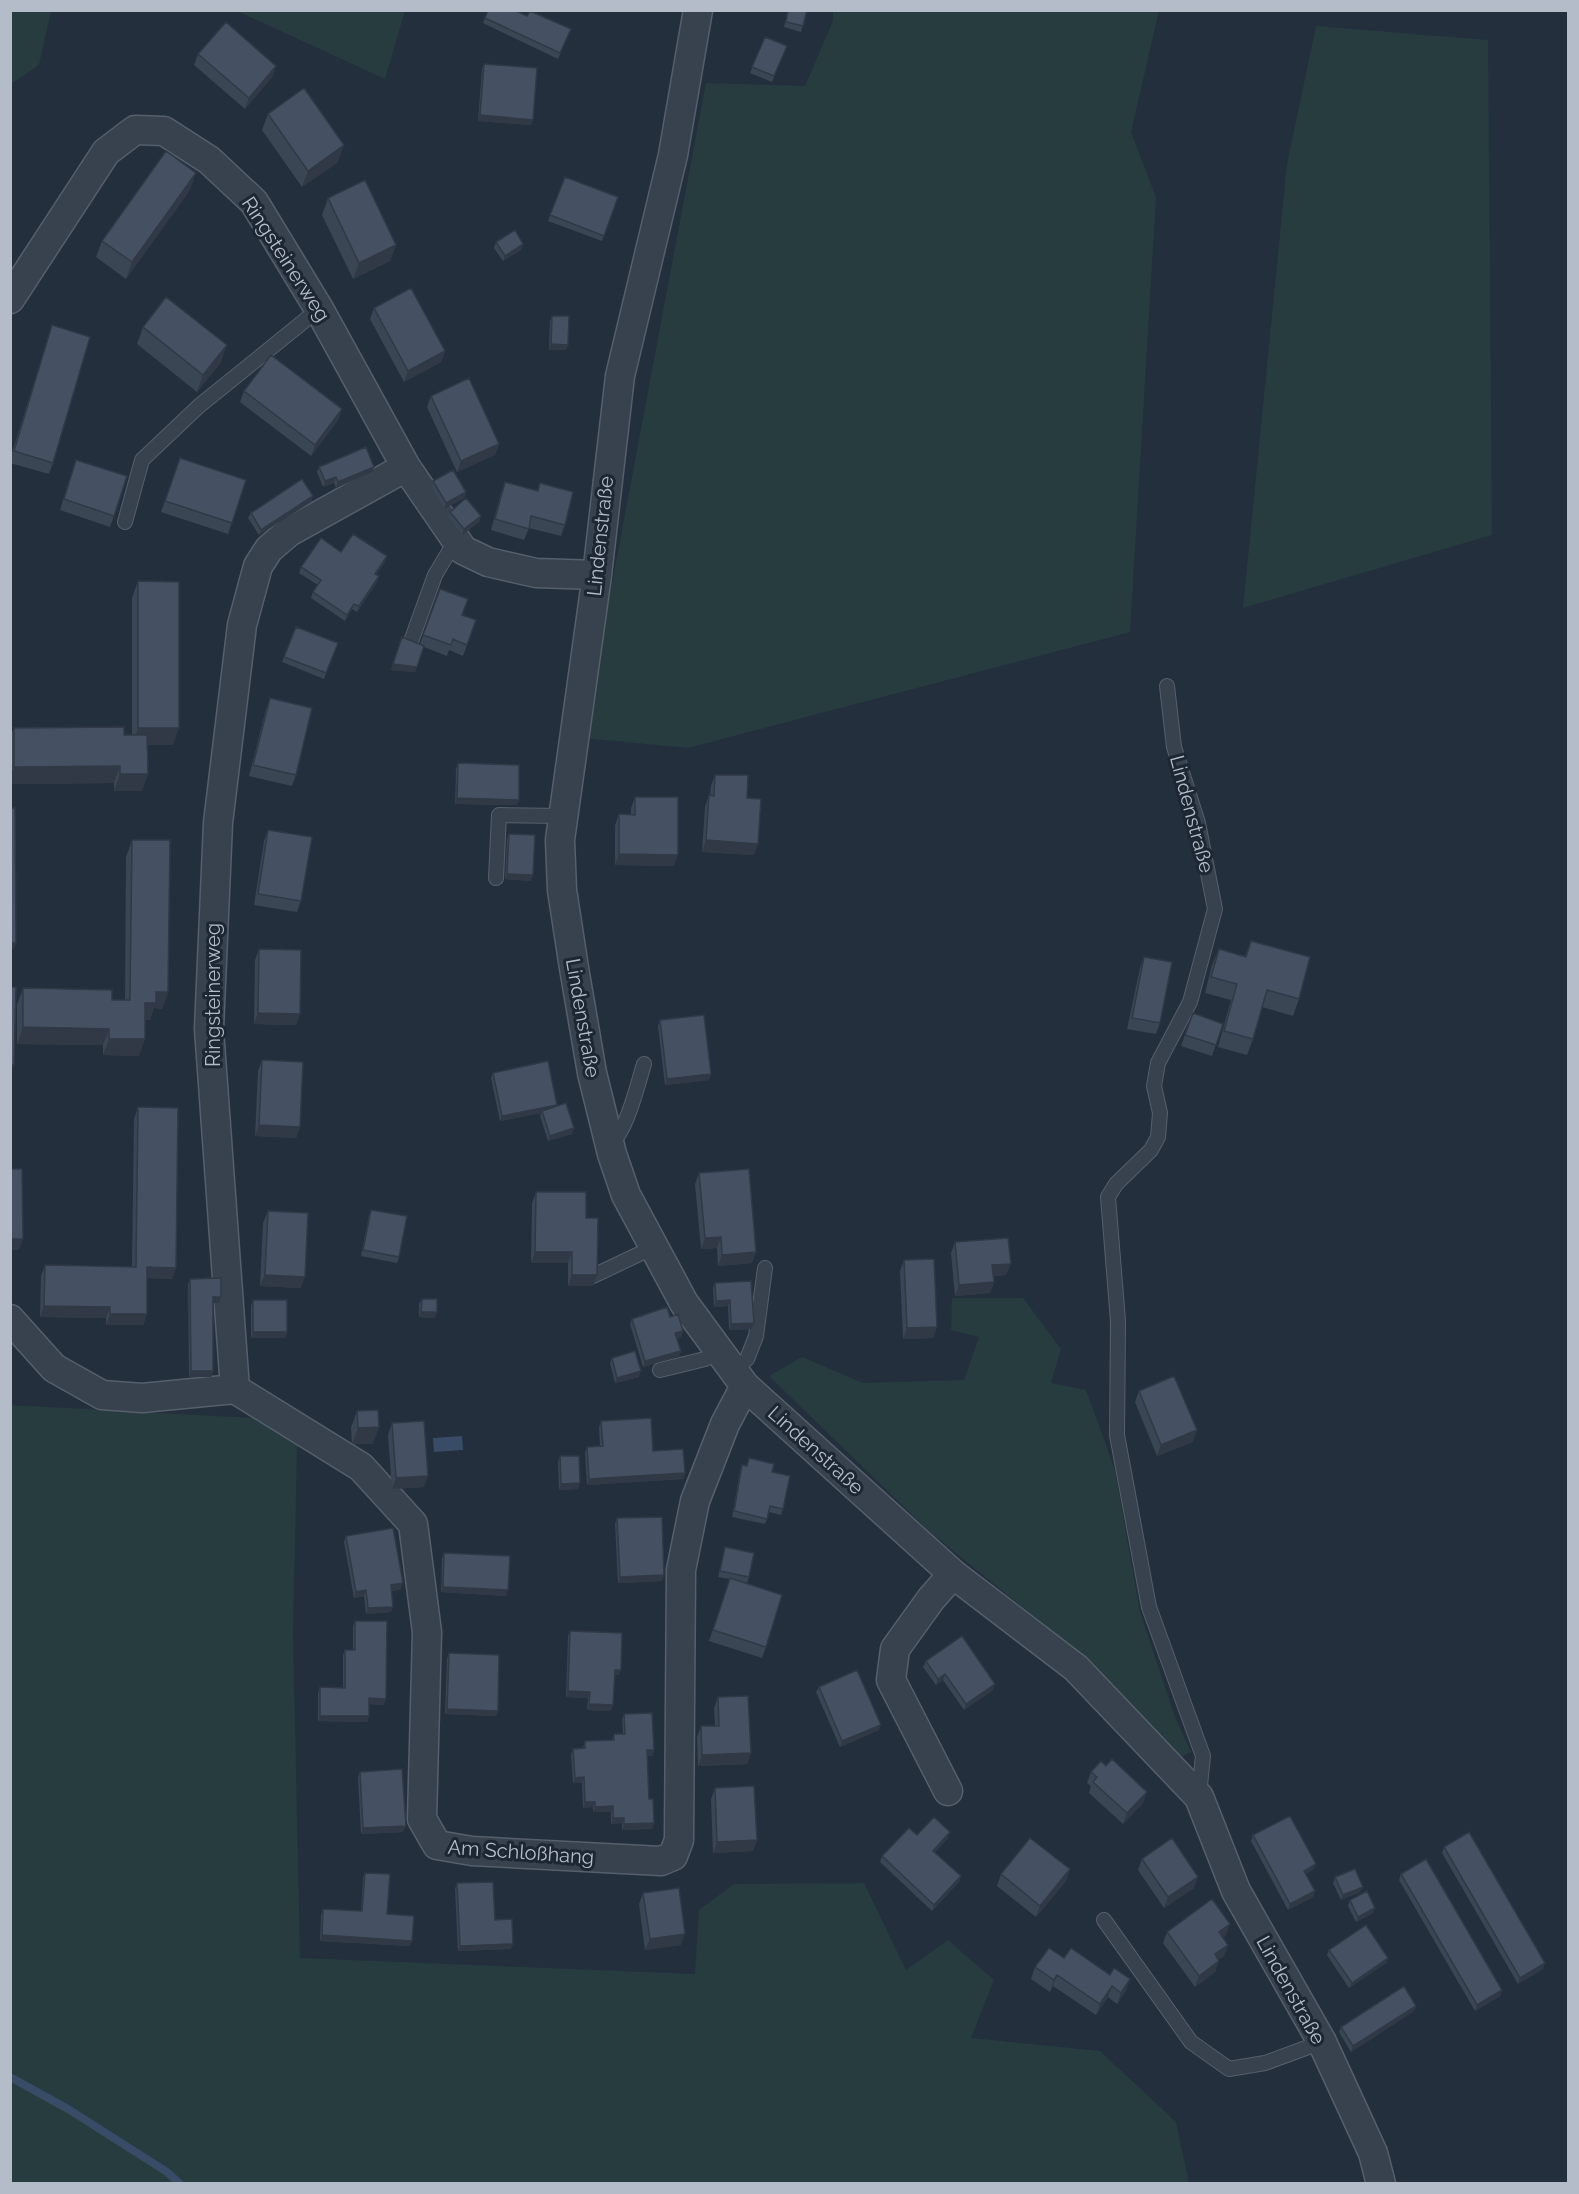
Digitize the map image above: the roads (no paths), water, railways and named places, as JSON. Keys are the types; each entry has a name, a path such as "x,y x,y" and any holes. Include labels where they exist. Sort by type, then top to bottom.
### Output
{"street":[{"name":"Lindenstraße","path":"699,10 673,155 620,376 597,574 560,840 562,890 592,1073 626,1195 684,1302 732,1369 953,1574 1076,1668 1199,1797 1236,1892 1322,2042 1372,2153 1381,2184"},
{"name":"Ringsteinerweg","path":"10,299 106,152 135,130 164,131 209,160 254,202 319,309 406,467 463,550 488,562 536,573 597,574"},
{"name":"Ringsteinerweg","path":"235,1389 209,1029 218,823 242,625 258,566 269,549 289,532 406,467"},
{"path":"10,1319 54,1368 102,1395 142,1398 235,1389"},
{"name":"Am Schloßhang","path":"235,1389 361,1467 413,1524 427,1632 422,1820 436,1845 472,1851 661,1861 673,1856 679,1840 681,1570 695,1501 725,1424 732,1369"},
{"path":"948,1791 891,1680 895,1648 931,1599 953,1574"}],"lane":[{"path":"125,522 142,460 199,406 319,309"},
{"path":"409,647 435,574 456,540"},
{"name":"Lindenstraße","path":"1167,686 1174,747 1198,823 1215,909 1190,1002 1158,1063 1154,1086 1160,1113 1158,1137 1151,1150 1116,1184 1108,1197 1118,1321 1117,1434 1149,1607 1203,1756 1199,1797"},
{"path":"496,878 499,815 563,816"},
{"path":"610,1143 616,1139 628,1112 644,1064"},
{"path":"593,1276 654,1247"},
{"path":"660,1370 705,1359 732,1369 747,1359 756,1336 765,1268"},
{"path":"1104,1920 1191,2043 1229,2069 1265,2064 1322,2042"}],"water":[{"path":"462,1436 463,1450 434,1452 433,1438"}],"waterway":[{"path":"10,2077 68,2109 167,2172 180,2184"}]}
